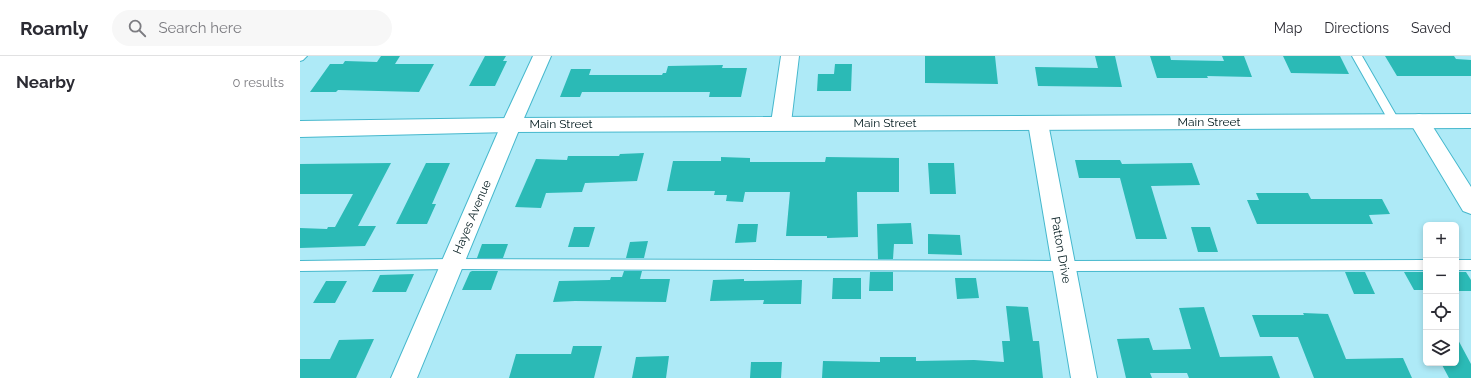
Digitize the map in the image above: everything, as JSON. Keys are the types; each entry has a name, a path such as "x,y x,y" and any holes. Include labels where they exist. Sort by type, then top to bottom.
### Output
{"main road":[{"name":"Hayes Avenue","path":"404,378 511,125 542,56"},
{"path":"781,123 790,56"},
{"path":"1419,121 1471,205"},
{"name":"Main Street","path":"300,129 511,125 781,123 1471,121"},
{"name":"Patton Drive","path":"1038,123 1084,378"}],"lane":[{"path":"1357,56 1395,122"},
{"path":"300,266 452,264 1064,266 1423,265"},
{"path":"1459,265 1471,265"}],"building":[{"path":"381,56 400,56 395,64 434,64 419,92 338,90 336,92 310,92 330,64 343,64 345,61 377,62"},
{"path":"485,56 506,56 503,61 507,61 495,86 469,86"},
{"path":"925,56 995,56 998,84 925,83"},
{"path":"1095,56 1115,56 1122,87 1038,86 1035,67 1098,68"},
{"path":"1150,56 1170,56 1171,60 1224,61 1222,56 1244,56 1252,77 1207,76 1208,78 1157,78"},
{"path":"1283,56 1340,56 1349,74 1291,73"},
{"path":"1385,56 1454,56 1456,59 1471,60 1471,76 1397,76"},
{"path":"835,64 852,64 851,91 817,91 818,74 834,74"},
{"path":"723,65 722,68 747,68 741,97 709,97 710,92 582,92 580,97 560,97 571,69 591,69 589,75 662,75 663,73 666,73 668,66"},
{"path":"644,153 637,181 585,183 582,192 546,193 541,208 515,207 536,159 567,160 568,156 619,156 620,154"},
{"path":"721,157 750,158 750,162 825,162 826,157 899,158 899,192 857,192 858,237 827,238 827,236 786,236 790,192 745,192 743,202 726,201 727,195 714,195 715,191 667,191 673,161 721,161"},
{"path":"1075,160 1120,160 1122,164 1192,163 1200,185 1151,186 1167,239 1136,239 1120,178 1079,178"},
{"path":"391,163 358,226 376,226 365,246 300,248 300,228 327,229 328,227 335,227 353,194 300,194 300,164"},
{"path":"426,163 450,163 432,204 436,204 427,224 396,224"},
{"path":"928,163 954,163 956,194 930,194"},
{"path":"1256,193 1308,193 1311,199 1382,199 1390,214 1369,215 1373,224 1257,224 1247,200 1259,200"},
{"path":"911,223 913,244 894,244 893,259 878,259 877,224"},
{"path":"738,224 758,224 756,242 735,243"},
{"path":"574,227 595,227 589,247 568,247"},
{"path":"1191,227 1210,227 1218,252 1198,252"},
{"path":"928,234 960,235 962,255 928,254"},
{"path":"648,241 644,258 626,258 630,242"},
{"path":"482,244 508,244 503,258 477,258"},
{"path":"498,271 491,290 462,290 470,272"},
{"path":"624,271 642,271 640,279 670,279 666,302 553,302 559,281 610,280 611,277 622,277"},
{"path":"870,272 893,272 893,291 869,291"},
{"path":"1345,272 1365,272 1375,294 1354,294"},
{"path":"1404,272 1423,272 1423,290 1414,290"},
{"path":"1459,272 1466,272 1471,280 1471,291 1459,291"},
{"path":"414,274 406,292 372,292 380,275"},
{"path":"833,278 861,278 861,299 832,299"},
{"path":"955,278 976,278 979,298 957,299"},
{"path":"744,279 744,281 802,280 801,304 763,304 764,300 710,301 713,280"},
{"path":"326,281 347,281 335,303 313,303"},
{"path":"1006,306 1028,307 1033,341 1039,341 1043,378 822,378 823,361 880,362 880,357 916,357 916,361 974,360 1004,362 1002,341 1010,341"},
{"path":"1204,307 1220,357 1272,356 1280,378 1189,378 1187,373 1150,373 1152,378 1126,378 1117,339 1149,338 1153,350 1191,349 1179,308"},
{"path":"1303,313 1328,314 1346,359 1403,358 1412,378 1314,378 1298,337 1260,337 1252,315 1304,315"},
{"path":"374,339 356,378 300,378 300,359 330,359 339,340"},
{"path":"1459,342 1471,364 1471,378 1449,378 1443,366 1459,366"},
{"path":"573,346 602,346 594,378 509,378 516,354 571,354"},
{"path":"669,356 666,378 632,378 636,357"},
{"path":"751,362 782,362 781,378 750,378"}]}
